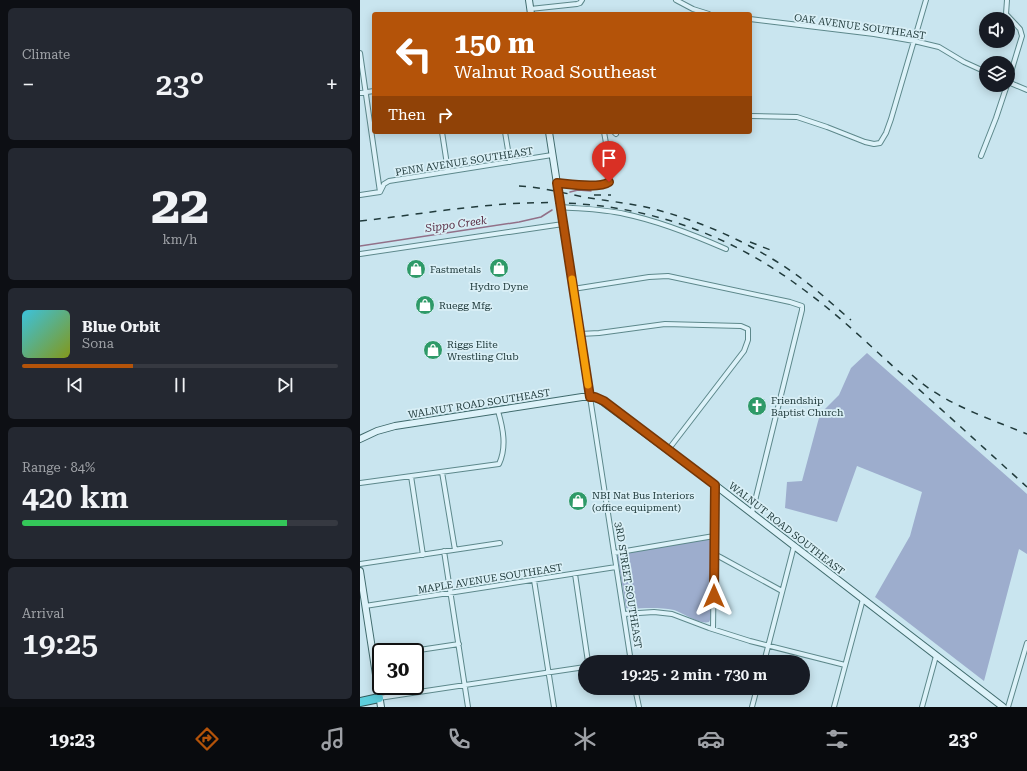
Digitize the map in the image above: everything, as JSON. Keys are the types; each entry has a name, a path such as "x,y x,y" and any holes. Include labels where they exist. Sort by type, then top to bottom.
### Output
{"highway":[{"path":"360,700 379,698"}],"main road":[{"path":"529,0 530,11"},
{"name":"3RD STREET SOUTHEAST","path":"549,134 590,397"},
{"name":"WALNUT ROAD SOUTHEAST","path":"360,439 377,431 396,426 595,397 604,401 715,485 1003,707"},
{"path":"360,571 372,651"},
{"path":"379,695 381,707"}],"street":[{"path":"530,11 577,4 582,0"},
{"path":"676,0 693,9 703,12"},
{"path":"752,116 797,117 871,144 880,143 886,133 926,0"},
{"path":"1007,0 1006,14 1018,28 1022,36 1015,59"},
{"name":"OAK AVENUE SOUTHEAST","path":"752,20 874,34 914,41 939,47 979,69"},
{"path":"360,53 380,192 360,195"},
{"path":"1015,85 1027,90"},
{"path":"360,93 372,91"},
{"path":"981,156 1005,92"},
{"path":"442,134 448,171"},
{"path":"505,134 510,162"},
{"path":"557,183 599,186 606,185 610,181 610,171 604,134"},
{"name":"PENN AVENUE SOUTHEAST","path":"380,192 384,184 389,181 552,155"},
{"path":"560,207 624,214 686,232 726,249"},
{"path":"360,254 563,224"},
{"path":"573,289 668,276 790,302 802,306 752,514"},
{"path":"580,334 665,324 742,326 746,328 748,331 747,345 737,361 668,450"},
{"name":"3RD STREET SOUTHEAST","path":"590,397 630,655"},
{"path":"360,483 496,465 499,463 504,443 498,411"},
{"path":"442,472 455,550"},
{"path":"411,476 423,555"},
{"path":"713,629 715,485"},
{"path":"614,552 714,536"},
{"path":"360,564 500,543"},
{"path":"766,655 794,546"},
{"path":"444,551 468,707"},
{"path":"714,554 782,590"},
{"name":"MAPLE AVENUE SOUTHEAST","path":"365,606 616,567"},
{"path":"575,574 587,655"},
{"path":"534,580 554,707"},
{"path":"834,707 863,599"},
{"path":"624,614 644,612 672,614 713,629 845,665"},
{"path":"1008,707 1027,643"},
{"path":"424,649 458,644"},
{"path":"922,707 936,656"},
{"path":"379,698 578,668"},
{"path":"637,695 639,707"},
{"path":"752,707 755,695"}],"shaded area":[{"path":"867,353 1027,494 1027,554 1019,549 984,681 875,597 910,536 922,492 857,466 837,522 785,508 787,482 802,481 820,414 839,395 851,368"},
{"path":"712,538 711,618 709,622 701,622 674,610 657,608 626,608 617,554"}],"waterway":[{"name":"Sippo Creek","path":"570,192 578,190 591,191"},
{"name":"Sippo Creek","path":"360,246 519,222 541,217 552,210"}],"railway":[{"path":"519,186 650,208 672,214 715,230 757,250 797,275 851,320"},
{"path":"594,195 611,195"},
{"path":"360,221 470,207 526,203 581,204 611,207 669,220 724,241 775,270 813,296 849,326 1027,487"},
{"path":"750,242 773,251"},
{"path":"912,375 938,394 952,402 1027,434"}],"slow traffic":[{"path":"572,279 588,385"}],"place":[{"name":"Hydro Dyne","path":"499,268"},
{"name":"Fastmetals","path":"416,269"},
{"name":"Ruegg Mfg.","path":"425,305"},
{"name":"Riggs Elite Wrestling Club","path":"433,350"},
{"name":"Friendship Baptist Church","path":"757,406"},
{"name":"NBI Nat Bus Interiors (office equipment)","path":"578,501"}],"route":[{"path":"609,182 606,185 595,186 557,183 590,397 595,397 604,401 715,485 714,596"}]}
